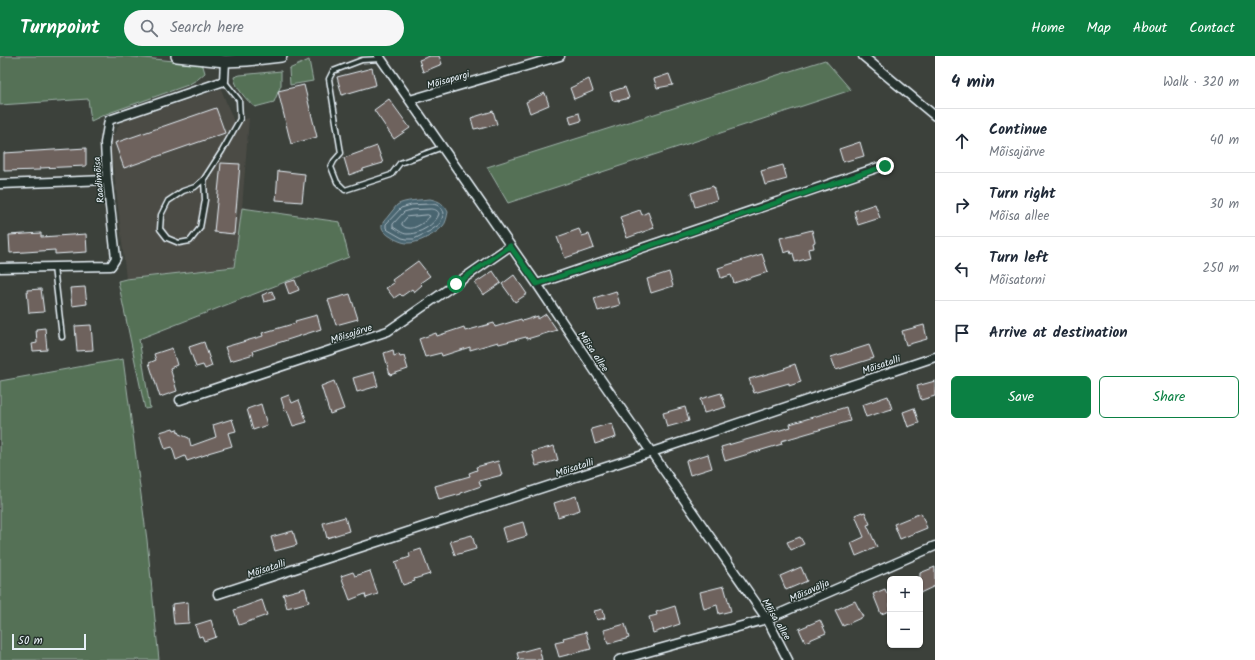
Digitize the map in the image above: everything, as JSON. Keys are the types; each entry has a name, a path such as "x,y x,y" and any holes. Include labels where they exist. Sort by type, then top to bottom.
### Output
{"street":[{"path":"177,56 225,61 281,56"},
{"name":"Mõisapargi","path":"410,100 560,56"},
{"path":"864,56 935,116"},
{"name":"Mõisa allee","path":"380,57 767,619 788,660"},
{"path":"224,80 225,61"},
{"name":"Raadimõisa","path":"0,268 111,266 116,258 107,180 105,143 109,120 224,80"},
{"path":"537,284 885,166"},
{"path":"0,184 107,180"},
{"name":"Mõisajärve","path":"180,400 388,331 510,246"},
{"name":"Mõisatalli","path":"218,594 652,452 935,357"},
{"name":"Mõisavälja","path":"619,660 767,619 935,546"}],"lane":[{"path":"380,57 362,60 333,72 329,79 341,153 331,167 337,182 345,190 391,175 400,163 443,147"},
{"path":"204,179 205,200 200,228 190,241 179,243 167,238 160,229 161,215 168,201 195,187 204,179 222,152 240,119 239,100 224,80"},
{"path":"54,267 62,337"}],"shaded area":[{"path":"221,89 234,122 249,118 242,208 234,267 126,279 115,179 109,142 121,122"}],"green space":[{"path":"0,56 124,56 194,63 203,66 205,73 188,85 106,114 91,121 88,99 0,105"},
{"path":"309,60 313,81 290,85 289,69"},
{"path":"825,60 851,90 508,203 487,167"},
{"path":"281,71 281,85 274,102 255,107 242,94 234,77 240,75"},
{"path":"242,208 340,222 349,257 139,339 150,408 145,409 118,281 234,267"},
{"path":"123,359 147,540 159,660 0,660 0,381"}],"water":[{"path":"430,199 441,203 448,212 444,225 436,232 416,242 404,243 387,234 382,228 384,221 400,203"}],"building":[{"path":"430,56 439,56 442,64 423,72 419,60"},
{"path":"372,68 376,85 342,95 337,77"},
{"path":"669,74 673,85 657,88 654,79"},
{"path":"589,79 593,91 574,99 570,88"},
{"path":"304,85 317,137 291,144 278,91"},
{"path":"625,87 629,98 613,101 610,92"},
{"path":"545,93 549,105 530,113 526,102"},
{"path":"389,99 410,128 394,139 374,110"},
{"path":"216,108 225,133 124,168 115,143"},
{"path":"493,111 497,124 480,129 474,129 471,118"},
{"path":"579,113 581,121 571,124 569,116"},
{"path":"860,142 864,156 843,162 839,149"},
{"path":"377,146 383,163 349,175 344,158"},
{"path":"86,148 86,166 4,171 4,153"},
{"path":"221,163 240,164 234,234 214,232"},
{"path":"783,165 787,179 765,185 761,171"},
{"path":"278,171 305,174 302,202 276,200"},
{"path":"713,186 717,200 695,207 691,193"},
{"path":"875,204 880,218 858,225 854,211"},
{"path":"640,210 642,215 648,212 654,228 627,238 620,217"},
{"path":"579,229 582,236 589,234 594,248 565,258 557,237"},
{"path":"812,230 815,242 813,243 814,248 808,249 810,258 795,262 793,253 791,254 790,251 784,253 780,238"},
{"path":"41,233 41,237 86,234 87,252 55,254 55,250 10,253 9,235"},
{"path":"762,254 768,272 734,283 731,275 721,278 718,268"},
{"path":"418,261 430,276 420,283 422,285 414,292 412,289 402,296 400,294 394,298 386,288 394,283 392,280"},
{"path":"493,271 501,283 483,295 475,283"},
{"path":"669,272 673,286 651,293 647,279"},
{"path":"514,275 527,294 515,302 502,284"},
{"path":"295,280 299,290 289,294 285,283"},
{"path":"85,287 87,304 72,306 70,288"},
{"path":"41,289 44,312 29,313 27,290"},
{"path":"272,291 275,299 264,302 262,295"},
{"path":"616,291 620,305 598,311 594,298"},
{"path":"350,294 358,319 336,325 328,300"},
{"path":"546,314 557,330 527,339 526,337 499,344 498,342 470,350 470,347 442,356 441,353 425,357 419,339 436,333 437,336 464,327 465,331 494,323 495,327 521,319 522,321 538,316 538,319"},
{"path":"317,315 321,329 253,351 254,354 230,361 225,347 263,336 262,333"},
{"path":"91,325 93,350 77,351 75,326"},
{"path":"924,325 927,339 906,345 902,331"},
{"path":"45,328 47,350 33,351 32,344 37,343 36,329"},
{"path":"204,342 212,366 205,369 203,365 196,367 189,347"},
{"path":"869,345 874,358 836,370 831,357"},
{"path":"172,348 177,365 170,368 177,391 160,397 149,363 156,360 154,354"},
{"path":"393,350 394,356 399,354 400,357 404,356 408,369 390,375 384,353"},
{"path":"795,364 801,382 789,386 789,383 754,393 749,379 785,369 784,368"},
{"path":"374,372 378,386 357,392 353,378"},
{"path":"334,381 344,409 330,414 321,386"},
{"path":"935,381 935,396 921,400 917,386"},
{"path":"721,393 726,407 704,413 700,399"},
{"path":"289,395 292,403 299,400 307,422 293,426 287,410 285,411 281,398"},
{"path":"888,396 892,409 866,417 862,405"},
{"path":"261,404 267,425 253,430 247,409"},
{"path":"685,407 689,421 667,427 663,413"},
{"path":"846,407 850,421 781,441 782,444 725,461 721,447 791,427 790,424"},
{"path":"914,408 919,423 908,427 903,412"},
{"path":"232,419 236,431 228,433 232,446 187,461 185,456 176,460 172,447 165,449 160,432 173,428 174,430 177,429 179,434 189,438 191,446 216,437 213,425"},
{"path":"612,423 616,437 595,444 591,429"},
{"path":"554,446 558,460 536,466 532,452"},
{"path":"708,454 712,468 690,475 686,461"},
{"path":"498,461 502,475 479,481 481,486 461,494 439,500 435,486 470,476 469,473 477,470 476,467"},
{"path":"576,496 580,510 558,517 554,503"},
{"path":"865,512 870,524 867,525 877,547 856,556 851,543 864,537 855,515"},
{"path":"921,513 927,528 900,539 894,524"},
{"path":"345,517 349,531 327,538 323,523"},
{"path":"523,522 527,536 506,542 502,528"},
{"path":"293,531 297,545 275,551 271,537"},
{"path":"472,535 476,549 455,555 450,541"},
{"path":"800,537 804,544 791,550 787,542"},
{"path":"421,549 430,574 414,579 415,581 403,585 395,562 410,557 409,553"},
{"path":"801,567 807,581 786,590 780,576"},
{"path":"935,567 935,586 923,592 923,576 920,576 920,573"},
{"path":"370,571 378,594 366,598 365,594 350,600 341,576 353,572 355,576"},
{"path":"724,586 731,611 719,614 717,605 704,609 700,592"},
{"path":"305,588 309,602 287,608 283,594"},
{"path":"885,589 887,594 887,612 881,614 873,594"},
{"path":"262,600 267,615 239,625 234,610"},
{"path":"855,601 863,617 843,626 835,610"},
{"path":"188,602 189,623 174,624 172,604"},
{"path":"675,606 680,624 653,633 649,617 657,615 656,612"},
{"path":"603,609 605,618 597,620 594,611"},
{"path":"211,620 216,637 204,641 202,636 199,637 195,625"},
{"path":"820,620 826,633 805,642 799,629"},
{"path":"625,624 629,638 608,644 604,630"},
{"path":"586,632 591,649 559,657 555,643 564,641 563,638"},
{"path":"539,647 542,660 519,660 517,653"}],"route":[{"path":"456,284 510,246 537,284 885,166"}]}
